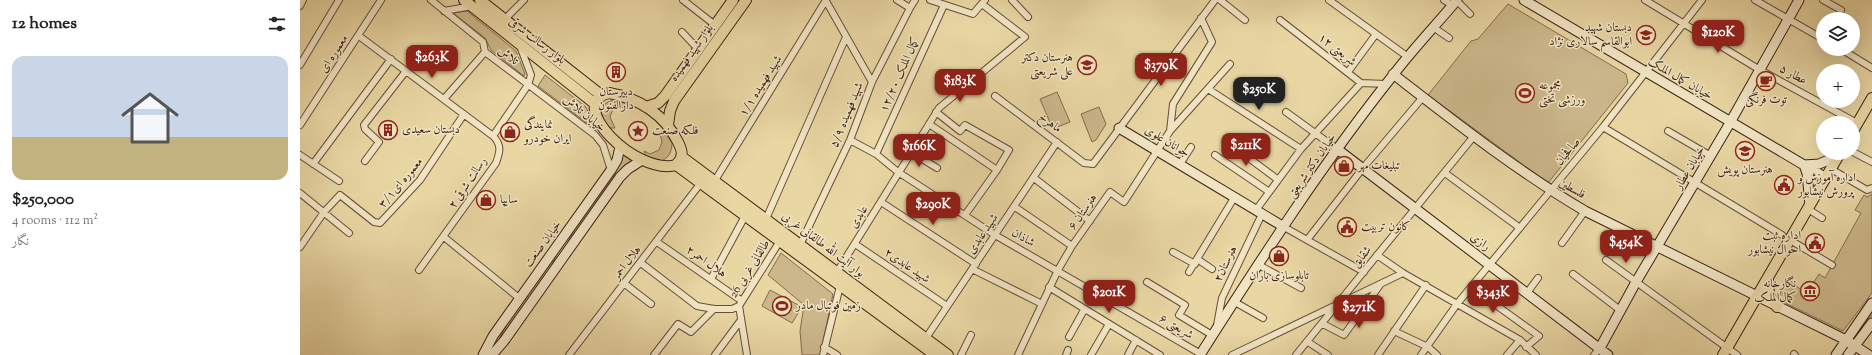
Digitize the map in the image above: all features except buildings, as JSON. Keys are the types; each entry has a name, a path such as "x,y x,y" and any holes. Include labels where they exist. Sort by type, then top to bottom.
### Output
{"main road":[{"name":"بلوار رسالت شرقی","path":"480,0 505,19 554,65 598,99"},
{"name":"بلوار شهید فهمیده","path":"668,125 670,111 698,49 733,0"},
{"name":"بلوار شهید فهمیده","path":"646,107 658,102 689,71 746,0"},
{"name":"خیابان کمال الملک","path":"1524,0 1646,74 1804,165 1828,174"},
{"name":"خیابان عطار","path":"1597,352 1636,282 1711,156 1799,0"},
{"name":"خیابان دکتر شریعتی","path":"1200,354 1257,264 1337,149 1393,74 1433,27 1452,1"},
{"name":"بلوار رسالت شرقی","path":"468,3 519,44 554,65"},
{"name":"فلسطین","path":"1393,74 1474,136 1550,190 1657,247 1846,340 1869,355"},
{"path":"609,93 621,95 646,107 668,125 679,145 679,161 662,166 642,160 620,147 604,129 598,118 598,99 609,93"},
{"path":"1860,118 1872,98"},
{"name":"جوانان علوی","path":"1119,128 1284,227"},
{"name":"خیابان صنعت","path":"482,355 493,336 612,170 617,160 620,147"},
{"name":"رازی","path":"1337,149 1490,264 1597,352 1608,355"},
{"name":"خیابان صنعت","path":"492,355 504,341 620,177 628,169 642,160"},
{"path":"1809,207 1807,173 1804,165 1819,164 1827,160"},
{"path":"1725,351 1768,278 1786,237 1809,207 1836,160"},
{"name":"بوار آیت الله طالقانی غربی","path":"679,161 714,182 837,272 935,355"},
{"name":"بوار آیت الله طالقانی غربی","path":"679,161 700,184 840,286 897,322 926,338 948,355"},
{"path":"557,246 567,253"},
{"path":"1768,278 1769,295 1777,307"},
{"path":"1836,355 1872,302"},
{"path":"1848,355 1868,335 1872,323"}],"street":[{"path":"300,6 303,0"},
{"path":"300,64 339,0"},
{"name":"معموره ای","path":"301,120 359,36 381,0"},
{"name":"تلاش","path":"431,0 482,42 485,52 528,85"},
{"path":"505,19 524,0"},
{"path":"683,0 715,25"},
{"path":"826,0 872,82"},
{"name":"شهید فهمیده ۱/۱","path":"714,182 826,0"},
{"path":"897,0 910,8"},
{"name":"شهید فهمیده ۵/۹","path":"800,245 850,140 872,82 915,0"},
{"path":"930,0 973,14 984,2"},
{"path":"1012,0 1028,17"},
{"path":"1119,128 1215,0"},
{"path":"1220,0 1244,20"},
{"path":"1329,0 1408,57"},
{"name":"عطار ۵","path":"1645,0 1837,116"},
{"name":"صافحیان","path":"1421,355 1457,304 1646,74 1702,0"},
{"path":"1755,0 1788,20 1816,34"},
{"path":"1823,0 1841,10"},
{"path":"1452,1 1470,14"},
{"name":"عابدی","path":"837,272 939,108 1025,37 984,2"},
{"path":"444,11 468,3"},
{"name":"کمال الملک ۱۲/۲۰","path":"876,154 944,5"},
{"path":"1170,131 1173,104 1212,42 1201,18"},
{"name":"شریعتی ۱۲","path":"1280,20 1361,83 1386,84"},
{"path":"1433,27 1449,38"},
{"path":"682,32 698,49"},
{"path":"1348,72 1376,34"},
{"path":"359,36 494,136 528,85 531,75 519,44"},
{"path":"766,219 846,37"},
{"path":"444,99 485,52"},
{"path":"1852,56 1872,68"},
{"path":"313,164 391,59"},
{"path":"1157,150 1170,131 1230,64"},
{"path":"365,160 379,142 365,129 364,125 406,71"},
{"name":"هنرستان۲","path":"1217,326 1222,298 1268,191 1301,149 1361,83"},
{"name":"خیابان تلاش","path":"528,85 596,135 603,145 612,170"},
{"path":"1208,89 1301,149"},
{"name":"ماهرخ","path":"995,96 1084,163 1093,164 1119,128"},
{"path":"1307,240 1363,168 1423,97"},
{"path":"936,112 960,131 965,125 1009,150 997,170 965,215"},
{"path":"1286,112 1337,149"},
{"name":"معموره ای۳/۱","path":"324,212 340,195 374,222 380,223 420,180 464,114"},
{"path":"929,124 997,170"},
{"path":"1603,127 1832,265"},
{"path":"1668,131 1711,156"},
{"name":"رسالت شرقی ۲","path":"419,270 496,163 501,148 494,136"},
{"name":"شقایق","path":"1296,355 1323,324 1474,136"},
{"name":"شاذان","path":"850,140 876,154 898,172 995,235 1058,270"},
{"path":"1226,141 1277,179"},
{"name":"شهید عابدی","path":"926,338 1015,207 1057,142"},
{"path":"1180,164 1191,147"},
{"name":"هنرستان ۶","path":"1018,355 1049,288 1072,246 1110,192 1124,202 1157,150"},
{"path":"911,152 937,168"},
{"path":"300,155 339,181"},
{"path":"1215,155 1268,191"},
{"path":"1860,156 1872,162"},
{"path":"1445,173 1520,228"},
{"path":"1828,174 1868,190 1872,188"},
{"path":"1034,178 1090,220"},
{"name":"هلال احمر","path":"571,355 700,184"},
{"path":"300,193 349,232"},
{"path":"1189,272 1234,198"},
{"path":"881,202 974,267 1042,304"},
{"path":"1015,207 1072,246"},
{"path":"1809,207 1822,218"},
{"path":"1562,242 1585,210"},
{"path":"300,246 324,212"},
{"path":"711,279 745,216"},
{"path":"1284,227 1364,272"},
{"path":"444,237 520,298"},
{"name":"طالقانی غربی 26","path":"747,355 739,306 780,241"},
{"name":"هلال احمر۲","path":"657,242 742,301"},
{"name":"شهید عابدی۲","path":"855,244 947,306"},
{"path":"1173,252 1212,269"},
{"path":"1377,256 1403,273 1520,340 1532,354"},
{"path":"1606,260 1650,292 1725,351 1737,355"},
{"path":"641,263 697,306 714,310 732,309 739,306"},
{"path":"1257,264 1301,288"},
{"name":"شریعتی ۶","path":"1058,270 1200,354"},
{"path":"1232,355 1403,273"},
{"path":"1573,274 1620,310"},
{"path":"1527,293 1538,278"},
{"path":"1147,282 1184,304 1179,315 1212,335"},
{"path":"625,284 651,304"},
{"path":"1323,324 1344,335 1381,284"},
{"path":"823,355 840,286"},
{"path":"1378,355 1426,286"},
{"path":"1049,288 1160,355"},
{"path":"1471,288 1539,336 1526,347"},
{"path":"1233,300 1263,318"},
{"path":"654,355 678,324 691,332 714,310"},
{"path":"1069,337 1084,310"},
{"path":"715,355 741,320"},
{"path":"1091,355 1109,324"},
{"path":"1394,331 1428,347 1437,355"},
{"path":"961,355 972,335"},
{"path":"1128,355 1136,340"},
{"path":"1507,355 1520,340"},
{"path":"1308,342 1328,355"},
{"path":"824,348 837,355"}],"shaded area":[{"name":"مجموعه ورزشی تختی","path":"1508,4 1626,74 1628,83 1548,183 1428,95 1471,41 1478,39"},
{"path":"467,11 516,51 525,74 524,76 491,50 485,38 453,13"},
{"path":"545,75 586,107 596,130 538,86"},
{"path":"1057,92 1070,122 1055,128 1051,125 1040,99"},
{"path":"615,99 628,104 629,108 619,107 613,109 610,117 615,128 610,128 605,122 601,112 606,103"},
{"path":"1099,107 1106,124 1096,140 1092,142 1081,114"},
{"path":"664,132 672,143 671,151 668,156 661,161 646,156 644,151 650,154 659,150 662,142 660,133"},
{"path":"623,155 632,161 567,244 576,227 616,171"},
{"path":"1872,194 1872,293 1843,331 1777,299 1788,279 1812,299 1817,289 1812,285 1819,274 1825,278 1861,213 1855,210 1864,195 1867,197"},
{"path":"781,253 833,294 820,355 802,355 800,331 804,305 768,275"},
{"path":"556,256 549,271 497,343 507,324"},
{"name":"زمین فوتبال مادر","path":"770,290 802,307 792,323 762,306"}],"waterway":[{"path":"1859,330 1872,312"}],"place":[{"name":"دبستان شهید ابوالقاسم سالاری نژاد","path":"1646,35"},
{"name":"هنرستان دکتر علی شریعتی","path":"1087,65"},
{"name":"دبیرستان دارالفنون","path":"616,72"},
{"name":"توت فرنگی","path":"1766,81"},
{"name":"مجموعه ورزشی تختی","path":"1525,93"},
{"name":"دبستان سعیدی","path":"388,130"},
{"name":"فلکه صنعت","path":"638,131"},
{"name":"نمایندگی ایران خودرو","path":"510,132"},
{"name":"هنرستان پویش","path":"1745,151"},
{"name":"تبلیغات مهر","path":"1344,166"},
{"name":"اداره آموزش و پرورش نیشابور","path":"1784,185"},
{"name":"سایپا","path":"486,200"},
{"name":"کانون تربیت","path":"1347,227"},
{"name":"اداره ثبت احوال نیشابور","path":"1815,243"},
{"name":"تابلوسازی باران","path":"1279,256"},
{"name":"نگارخانه کمال‌الملک","path":"1810,291"},
{"name":"زمین فوتبال مادر","path":"782,306"}]}
